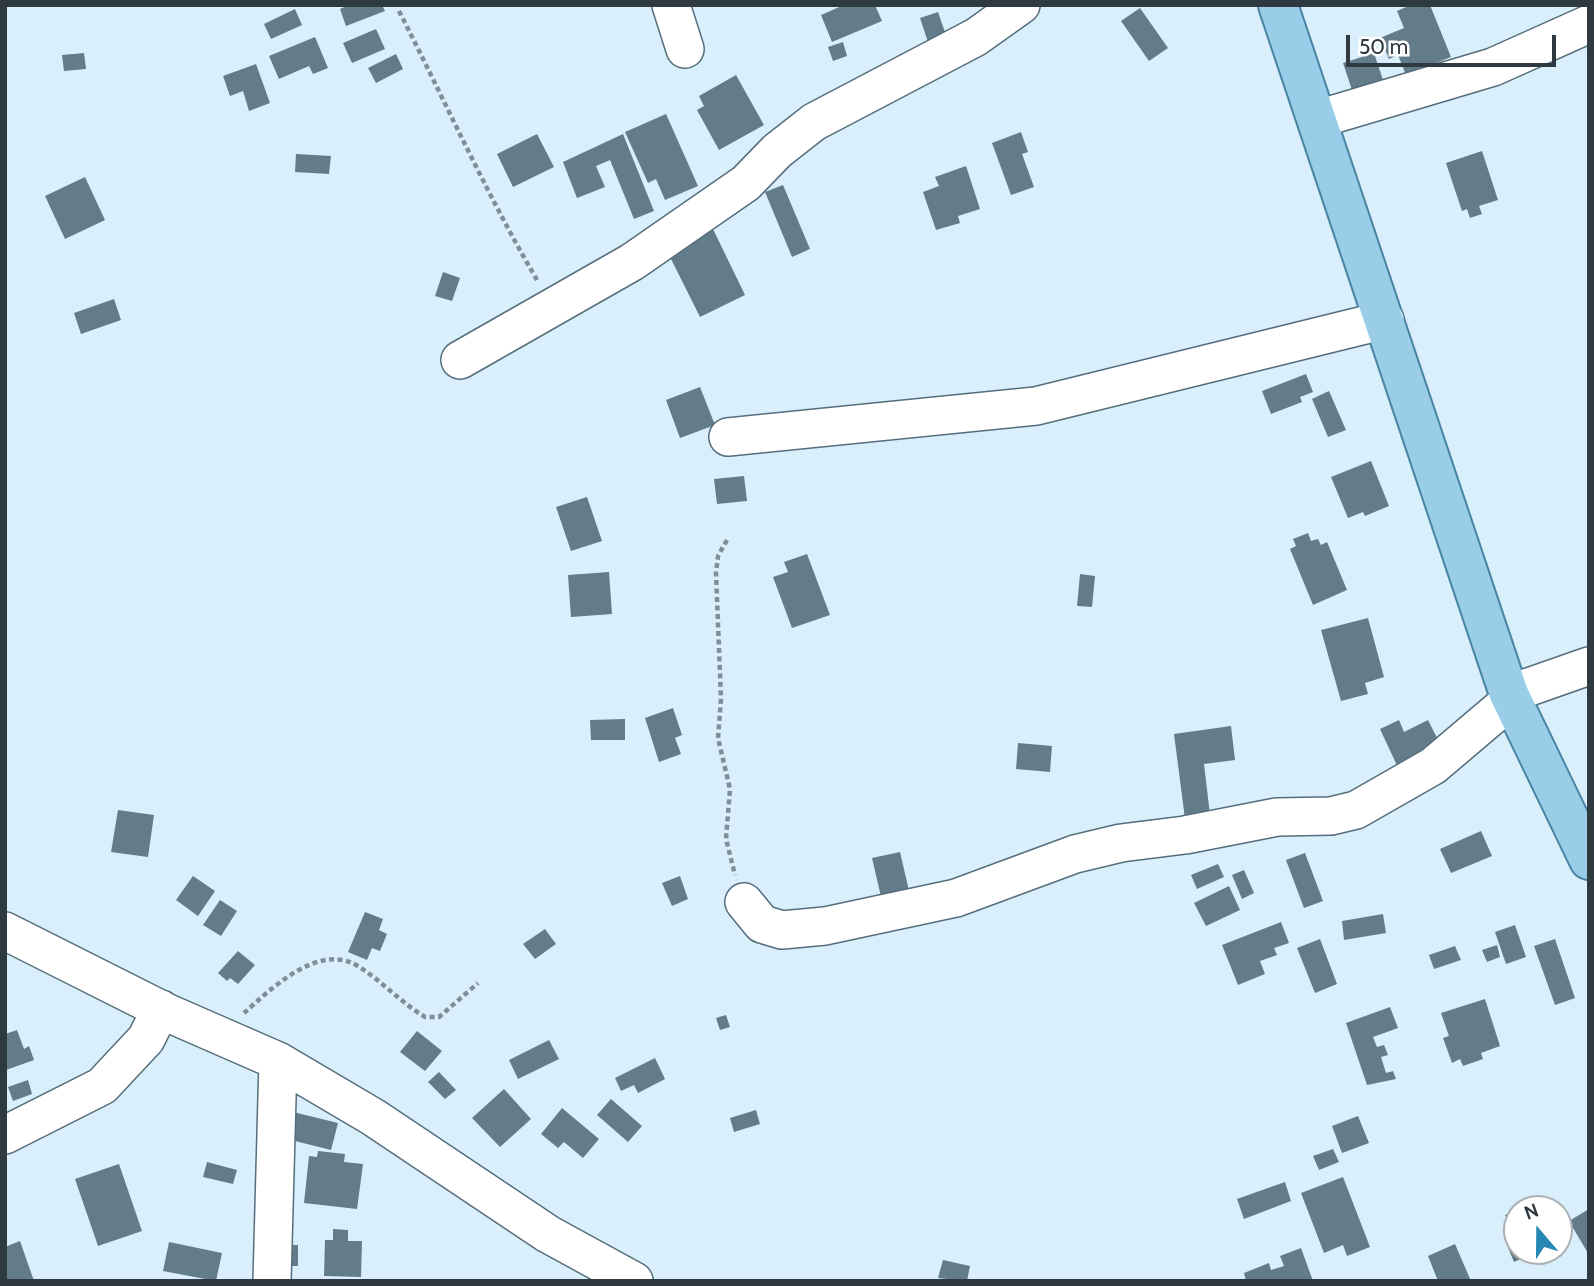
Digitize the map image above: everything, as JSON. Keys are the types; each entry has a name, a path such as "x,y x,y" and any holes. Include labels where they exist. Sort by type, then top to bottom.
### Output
{"main road":[{"path":"1278,5 1511,697 1589,860"}],"street":[{"path":"671,5 685,49"},
{"path":"460,360 632,262 714,207 746,183 777,151 814,122 976,37 1021,5"},
{"path":"1318,119 1493,66 1589,24"},
{"path":"728,437 1036,406 1385,320"},
{"path":"744,902 762,924 782,930 825,926 956,898 1075,854 1121,843 1185,835 1277,817 1321,817 1356,810 1433,766 1511,697 1589,666"},
{"path":"5,931 160,1009 278,1061 373,1117 548,1234 634,1281"},
{"path":"5,1135 102,1086 146,1039 160,1009"},
{"path":"272,1281 278,1061"}],"path":[{"path":"399,11 459,130 492,204 553,308"},
{"path":"727,540 718,556 716,573 721,699 718,737 730,789 726,839 744,902"},
{"path":"217,1036 282,978 337,959 354,964 425,1017 439,1017 478,983"}],"building":[{"path":"349,5 382,5 385,11 346,26 340,9"},
{"path":"844,5 875,5 882,21 832,42 821,15"},
{"path":"1411,5 1430,5 1451,57 1406,75 1398,55 1389,59 1380,38 1404,28 1397,11"},
{"path":"1140,8 1168,48 1149,61 1121,21"},
{"path":"295,9 302,25 271,39 264,24"},
{"path":"938,12 947,38 929,45 920,18"},
{"path":"376,29 385,49 352,63 343,43"},
{"path":"315,37 328,68 313,74 309,66 279,79 269,56"},
{"path":"843,42 847,56 833,61 828,47"},
{"path":"84,53 86,69 64,71 62,55"},
{"path":"1374,53 1383,80 1352,90 1343,63"},
{"path":"396,54 403,69 376,83 368,68"},
{"path":"256,64 270,103 249,111 243,91 230,96 223,76"},
{"path":"736,75 764,125 719,150 697,110 704,106 699,96"},
{"path":"666,114 698,186 665,200 656,179 648,183 625,132"},
{"path":"1021,132 1028,152 1022,154 1034,187 1011,195 992,143"},
{"path":"537,134 554,167 513,187 497,154"},
{"path":"623,134 654,211 634,219 610,160 596,166 605,187 577,198 563,162"},
{"path":"1482,151 1498,200 1479,206 1482,214 1470,218 1467,209 1462,211 1446,163"},
{"path":"296,154 331,156 329,174 295,172"},
{"path":"966,166 980,209 958,216 960,223 936,230 923,192 939,186 935,177"},
{"path":"85,177 105,220 65,239 45,196"},
{"path":"783,185 810,249 792,257 765,192"},
{"path":"712,227 745,295 700,317 666,249"},
{"path":"443,272 460,278 452,301 435,296"},
{"path":"114,299 121,320 81,334 74,313"},
{"path":"1306,374 1313,392 1300,397 1302,402 1271,414 1262,391"},
{"path":"700,387 715,425 680,438 666,400"},
{"path":"1329,391 1346,430 1328,437 1312,399"},
{"path":"1371,461 1389,506 1365,516 1363,512 1348,518 1331,477"},
{"path":"744,476 747,501 717,504 714,479"},
{"path":"587,497 602,541 571,551 556,507"},
{"path":"1308,533 1311,541 1318,539 1321,545 1327,542 1347,590 1313,605 1290,549 1296,546 1293,539"},
{"path":"807,554 830,615 792,628 773,577 788,572 784,562"},
{"path":"609,572 612,614 571,617 568,575"},
{"path":"1080,574 1095,576 1092,607 1077,606"},
{"path":"1368,618 1384,677 1365,683 1368,694 1341,701 1321,630"},
{"path":"673,708 682,735 675,738 681,754 659,762 645,718"},
{"path":"625,719 625,740 591,740 590,720"},
{"path":"1399,720 1404,732 1428,720 1440,744 1400,772 1380,729"},
{"path":"1231,726 1235,760 1204,764 1210,815 1185,819 1174,734"},
{"path":"1018,743 1052,746 1050,772 1016,769"},
{"path":"118,810 154,815 148,857 111,852"},
{"path":"1481,831 1492,856 1451,873 1440,849"},
{"path":"900,852 910,895 882,901 872,858"},
{"path":"1305,853 1323,901 1304,908 1286,860"},
{"path":"1218,864 1224,877 1197,889 1191,875"},
{"path":"1244,870 1254,893 1242,899 1232,875"},
{"path":"193,876 215,891 198,916 176,900"},
{"path":"680,876 688,899 672,906 662,883"},
{"path":"1229,886 1240,910 1206,926 1194,903"},
{"path":"220,900 237,911 221,936 203,925"},
{"path":"365,912 383,919 379,930 387,934 380,951 372,948 367,960 348,952"},
{"path":"1383,914 1386,933 1344,940 1342,921"},
{"path":"1281,922 1289,943 1274,948 1277,955 1260,961 1265,974 1238,985 1222,945"},
{"path":"1515,925 1526,957 1506,964 1495,932"},
{"path":"545,929 556,944 535,959 523,944"},
{"path":"1320,939 1337,984 1315,993 1297,948"},
{"path":"1555,939 1575,998 1555,1005 1534,946"},
{"path":"1497,945 1500,957 1487,962 1482,950"},
{"path":"1455,946 1461,960 1434,969 1429,955"},
{"path":"238,951 255,965 238,984 230,978 227,981 218,973"},
{"path":"1485,999 1500,1046 1481,1053 1483,1059 1463,1066 1460,1059 1452,1063 1443,1038 1449,1036 1441,1013"},
{"path":"1390,1007 1398,1028 1373,1037 1377,1047 1384,1045 1388,1055 1381,1057 1386,1073 1393,1071 1396,1079 1367,1085 1346,1023"},
{"path":"726,1015 730,1027 720,1030 716,1018"},
{"path":"17,1030 24,1049 29,1046 34,1060 6,1070 5,1034"},
{"path":"417,1031 442,1051 425,1071 400,1052"},
{"path":"549,1040 559,1059 518,1079 509,1060"},
{"path":"655,1058 665,1079 638,1093 634,1085 621,1091 615,1078"},
{"path":"439,1072 456,1090 445,1099 428,1082"},
{"path":"28,1080 32,1094 13,1101 8,1087"},
{"path":"504,1089 531,1119 500,1147 472,1118"},
{"path":"611,1099 642,1126 628,1142 597,1115"},
{"path":"562,1108 599,1139 583,1158 564,1142 558,1148 541,1134"},
{"path":"285,1110 338,1123 331,1150 279,1137"},
{"path":"756,1110 760,1124 734,1132 730,1118"},
{"path":"1358,1116 1369,1143 1342,1153 1332,1126"},
{"path":"1333,1149 1339,1162 1319,1170 1313,1156"},
{"path":"318,1151 345,1154 344,1162 363,1164 357,1209 304,1203 309,1156 317,1157"},
{"path":"207,1162 237,1170 233,1184 203,1177"},
{"path":"119,1164 142,1231 98,1246 75,1179"},
{"path":"1343,1177 1370,1247 1347,1256 1343,1245 1324,1253 1301,1193"},
{"path":"1285,1182 1291,1201 1244,1219 1237,1199"},
{"path":"1589,1209 1589,1255 1573,1228 1573,1219"},
{"path":"333,1229 348,1230 348,1241 362,1241 361,1277 324,1276 325,1240 333,1240"},
{"path":"20,1241 34,1281 5,1281 5,1247"},
{"path":"169,1242 222,1253 216,1281 163,1271"},
{"path":"1455,1244 1471,1281 1438,1281 1428,1256"},
{"path":"280,1245 298,1245 298,1266 279,1266"},
{"path":"1301,1248 1313,1281 1246,1281 1244,1273 1269,1263 1271,1270 1284,1266 1280,1256"},
{"path":"943,1260 970,1266 967,1281 938,1278"}]}
